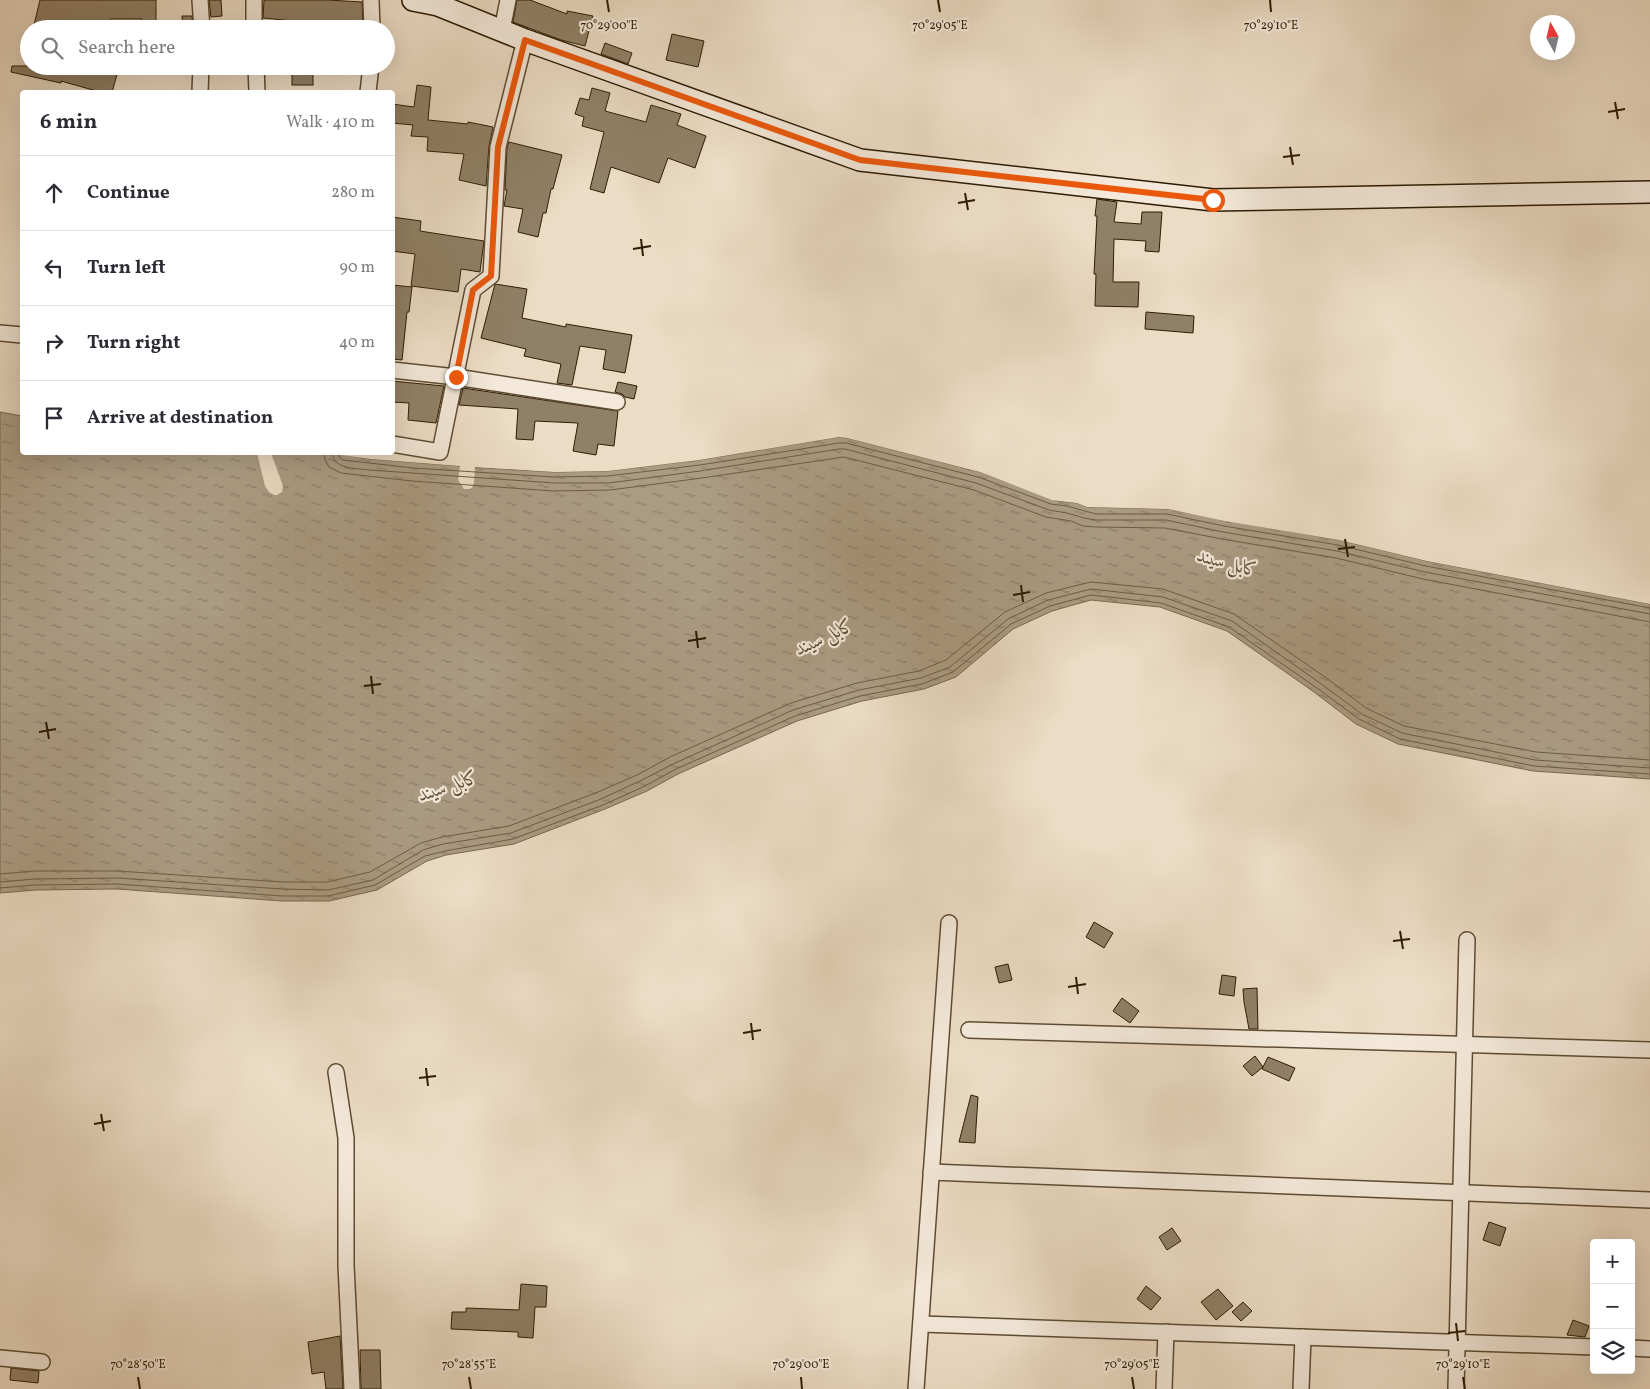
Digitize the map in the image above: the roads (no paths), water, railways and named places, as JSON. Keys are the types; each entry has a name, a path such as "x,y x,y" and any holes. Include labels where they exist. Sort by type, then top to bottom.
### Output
{"street":[{"path":"200,0 201,20"},
{"path":"254,0 254,20"},
{"path":"371,0 372,20"},
{"path":"413,0 438,5 525,40 860,160 1213,200 1650,192"},
{"path":"502,30 508,0"},
{"path":"395,444 440,452 473,290 491,276 498,147 525,40"},
{"path":"200,90 201,75"},
{"path":"256,75 256,90"},
{"path":"368,90 370,75"},
{"path":"0,333 20,335"},
{"path":"395,370 456,377 617,402"},
{"path":"916,1389 949,923"},
{"path":"1456,1389 1467,940"},
{"path":"969,1030 1650,1050"},
{"path":"336,1072 346,1138 346,1265 352,1389"},
{"path":"931,1172 1650,1200"},
{"path":"921,1324 1590,1347"},
{"path":"1164,1389 1166,1332"},
{"path":"1301,1389 1303,1337"},
{"path":"1635,1348 1650,1349"},
{"path":"0,1358 42,1362"}],"water":[{"name":"کابل سيند","path":"0,412 20,416 20,455 345,455 371,459 555,472 608,471 699,460 839,437 980,472 1058,501 1077,503 1087,507 1168,509 1339,540 1427,561 1650,604 1650,779 1533,771 1398,744 1356,724 1227,631 1160,607 1091,600 1052,611 1013,629 956,677 924,689 862,701 797,721 605,809 514,844 446,855 427,861 377,890 329,901 282,901 117,889 36,890 0,893"}]}
